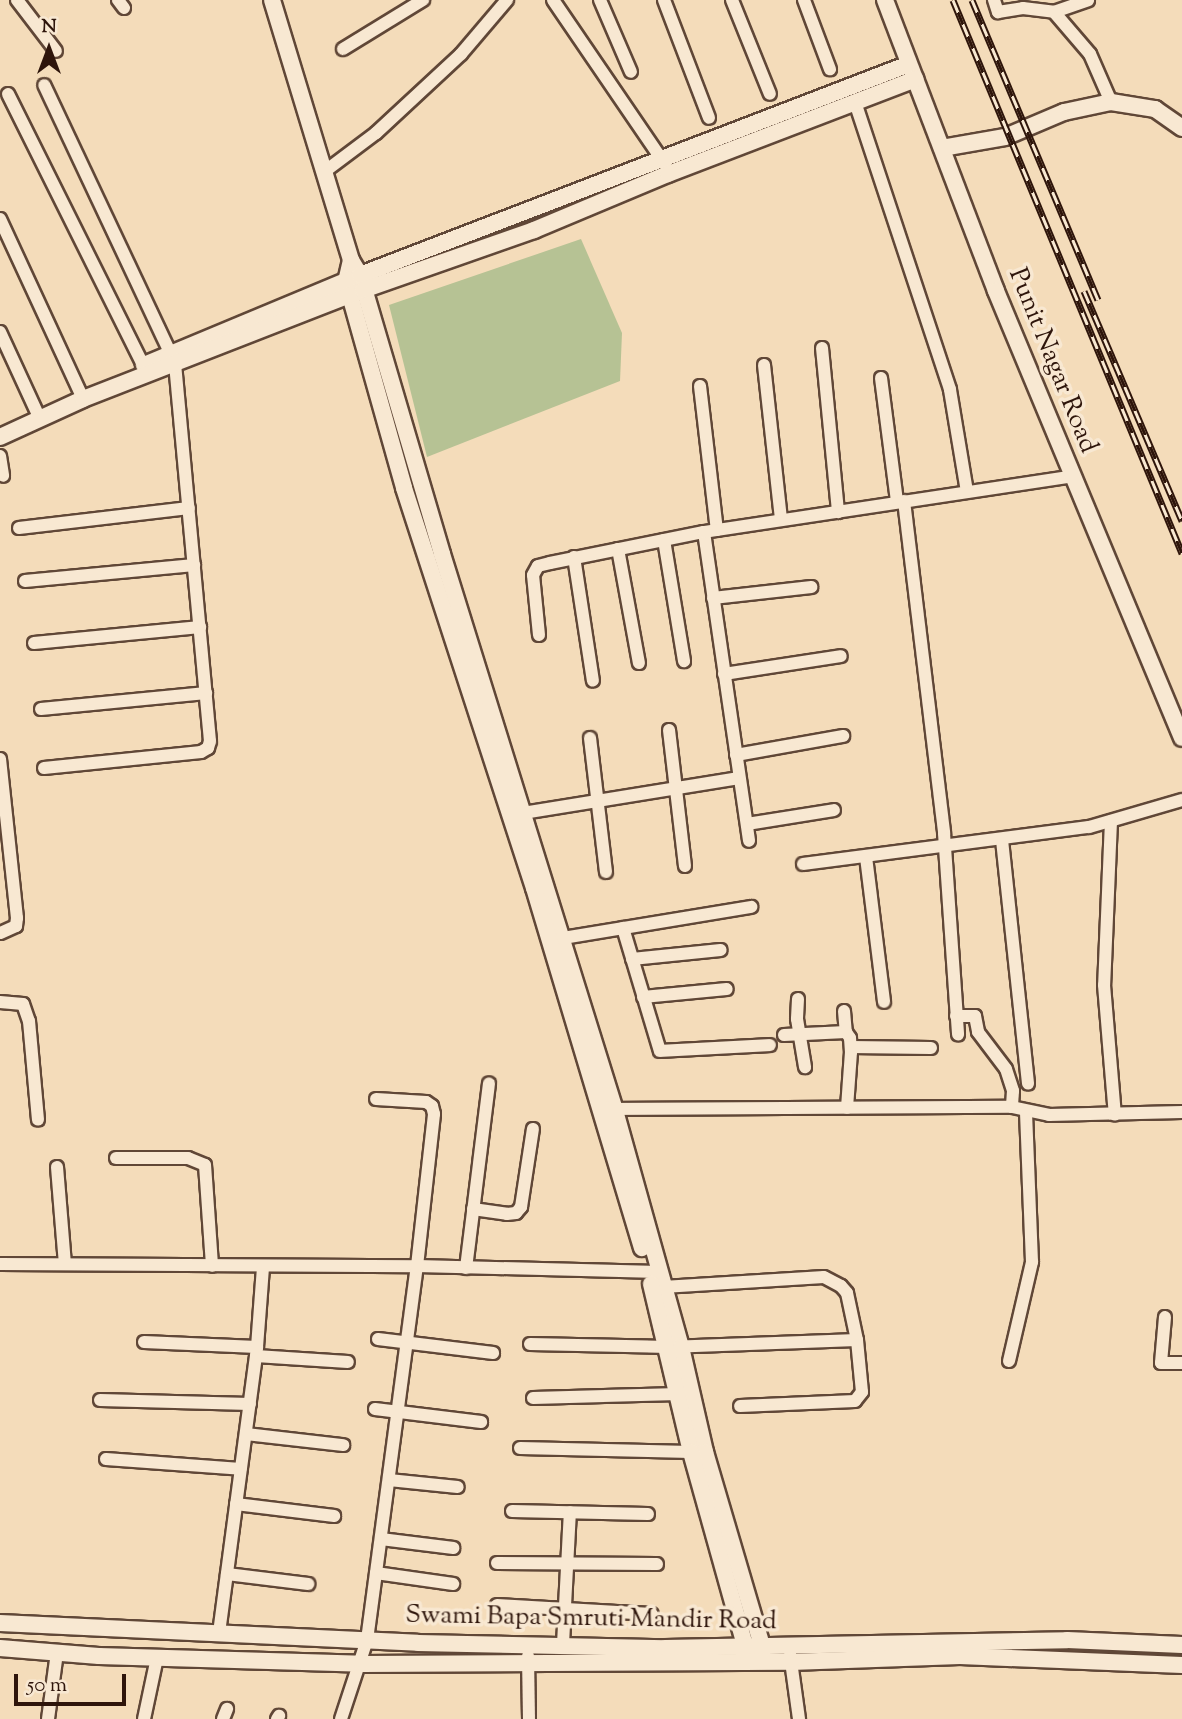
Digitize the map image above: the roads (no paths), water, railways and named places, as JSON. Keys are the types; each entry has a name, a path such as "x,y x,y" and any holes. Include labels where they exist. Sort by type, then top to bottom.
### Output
{"street":[{"path":"17,0 56,51"},
{"path":"343,48 423,0"},
{"path":"324,172 376,133 461,54 507,0"},
{"path":"553,0 666,167"},
{"path":"600,0 631,72"},
{"path":"664,0 709,118"},
{"path":"732,0 770,94"},
{"path":"804,0 830,69"},
{"name":"Punit Nagar Road","path":"885,0 996,291 1182,738"},
{"path":"994,0 998,12 1023,8 1054,12 1088,0"},
{"path":"276,2 351,260 404,488 608,1109"},
{"path":"1054,12 1090,54 1111,102"},
{"path":"666,167 855,102 912,71"},
{"path":"0,427 355,286 534,230 839,89 912,71"},
{"path":"44,85 173,358 210,741 208,748 201,752 44,768"},
{"path":"8,94 145,370"},
{"path":"855,102 950,390 967,492"},
{"path":"942,148 996,139 1064,112 1111,102 1155,109 1182,128"},
{"path":"0,219 81,395"},
{"path":"355,286 563,938 608,1109 705,1452 753,1646"},
{"path":"0,332 38,414"},
{"path":"822,348 838,512"},
{"path":"764,365 781,520"},
{"path":"881,378 901,502 944,847 958,1035"},
{"path":"700,386 713,598 749,841"},
{"path":"0,437 38,414"},
{"path":"0,456 3,476"},
{"path":"538,635 533,575 538,566 710,531 1073,476"},
{"path":"19,528 189,508"},
{"path":"664,540 684,661"},
{"path":"618,549 639,663"},
{"path":"574,558 593,681"},
{"path":"25,581 194,565"},
{"path":"713,598 811,587"},
{"path":"34,643 200,627"},
{"path":"724,674 841,656"},
{"path":"41,709 206,693"},
{"path":"669,730 685,866"},
{"path":"736,755 844,736"},
{"path":"590,738 606,872"},
{"path":"0,765 17,918 16,926 0,933"},
{"path":"523,813 738,778"},
{"path":"803,864 1002,840 1111,821 1182,800"},
{"path":"747,824 834,810"},
{"path":"1111,821 1104,985 1115,1115"},
{"path":"1002,840 1028,1077 1008,1077"},
{"path":"866,856 884,1002"},
{"path":"563,938 751,907"},
{"path":"623,928 660,1051 770,1045"},
{"path":"632,960 720,950"},
{"path":"643,997 727,989"},
{"path":"798,999 799,1035 804,1049 805,1067"},
{"path":"0,1002 23,1004 29,1021 38,1120"},
{"path":"844,1011 851,1047 847,1108"},
{"path":"956,1016 975,1016 978,1032 1008,1077 1013,1091 1012,1107"},
{"path":"784,1035 846,1032"},
{"path":"851,1047 931,1048"},
{"path":"466,1268 489,1083"},
{"path":"341,1719 362,1664 367,1640 417,1266 434,1114 432,1106 426,1102 376,1099"},
{"path":"608,1109 1012,1107 1026,1112 1115,1115 1182,1112"},
{"path":"1009,1361 1032,1262 1026,1112"},
{"path":"473,1209 507,1214 516,1213 521,1207 533,1129"},
{"path":"116,1158 188,1158 205,1165 212,1266"},
{"path":"57,1167 65,1264"},
{"path":"0,1264 417,1266 657,1277 824,1277 841,1286 847,1293 857,1340 862,1392 855,1401 740,1406"},
{"path":"219,1633 250,1404 262,1267"},
{"path":"1165,1317 1161,1363 1182,1363"},
{"path":"378,1339 493,1353"},
{"path":"530,1343 674,1347 857,1340"},
{"path":"144,1342 348,1362"},
{"path":"674,1347 679,1394 691,1452 753,1646"},
{"path":"533,1398 679,1394"},
{"path":"100,1400 250,1404"},
{"path":"375,1409 481,1422"},
{"path":"246,1434 343,1445"},
{"path":"520,1448 691,1452"},
{"path":"106,1459 241,1469"},
{"path":"389,1479 458,1487"},
{"path":"236,1504 334,1517"},
{"path":"512,1511 649,1514"},
{"path":"563,1644 570,1512"},
{"path":"381,1539 453,1548"},
{"path":"497,1563 657,1564"},
{"path":"376,1573 453,1584"},
{"path":"227,1574 308,1584"},
{"path":"497,1605 652,1614"},
{"name":"Swami Bapa Smruti Mandir Road","path":"0,1623 367,1640 753,1646 790,1654 1053,1640 1182,1645"},
{"path":"528,1644 528,1718"},
{"path":"0,1647 157,1658 362,1664 528,1663 790,1654 960,1656 1182,1665"},
{"path":"48,1719 58,1652"},
{"path":"790,1654 799,1719"},
{"path":"144,1719 157,1658"}],"railway":[{"path":"953,0 1182,553"},
{"path":"972,0 1098,300"},
{"path":"1084,291 1182,521"}]}
